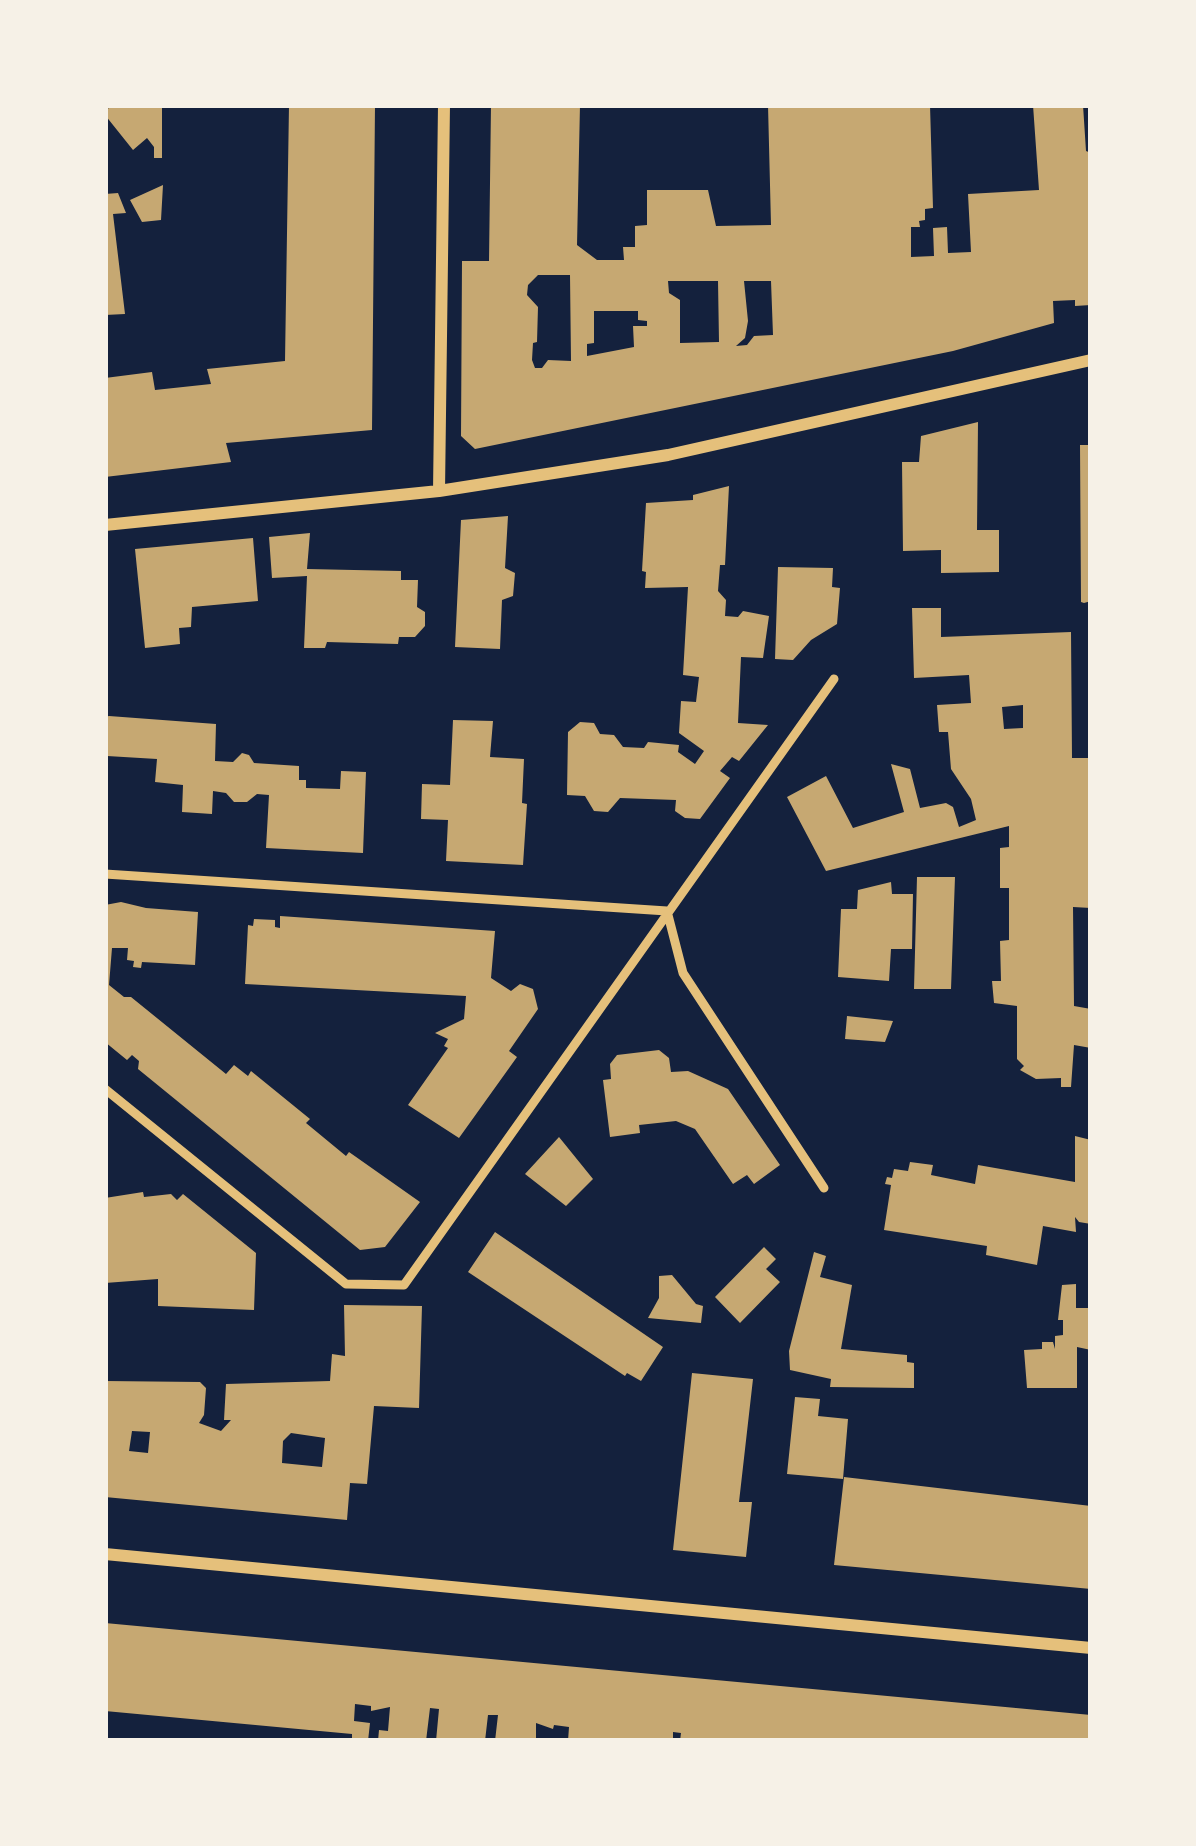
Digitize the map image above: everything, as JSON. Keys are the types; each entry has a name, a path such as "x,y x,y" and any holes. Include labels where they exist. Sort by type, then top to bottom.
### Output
{"street":[{"path":"440,491 443,105"},
{"path":"105,525 440,491 668,455 1091,360"},
{"path":"105,1554 1091,1648"}],"lane":[{"path":"105,1089 346,1284 404,1286 834,679"},
{"path":"105,874 667,911"},
{"path":"667,911 683,973 824,1188"}],"building":[{"path":"110,105 162,105 162,158 154,158 154,147 147,138 133,150 105,115"},
{"path":"289,105 375,105 372,430 226,443 231,462 105,477 105,378 152,372 155,390 211,384 207,369 285,361"},
{"path":"491,105 580,105 577,245 597,260 624,260 623,247 635,247 635,226 647,225 647,190 708,190 716,226 771,225 768,105 930,105 933,208 925,209 920,227 911,227 911,257 934,256 933,228 947,227 948,253 971,252 968,194 1039,190 1033,105 1083,105 1086,151 1091,153 1091,305 1053,301 1054,323 953,351 475,449 461,436 462,261 489,261","holes":["538,275 570,275 571,361 548,360 542,368 535,368 538,307 527,295 528,285","668,281 718,281 719,342 680,343 680,300 669,293","744,281 771,281 773,335 754,336 747,345 736,346 745,338","594,311 638,311 638,320 647,321 647,326 633,326 634,347 587,356 587,344 594,343"]},
{"path":"163,185 161,220 142,222 130,200"},
{"path":"118,193 126,213 113,214 125,314 105,315 105,194"},
{"path":"978,422 977,530 999,530 999,572 941,573 941,550 903,551 902,462 919,462 921,436"},
{"path":"1080,445 1091,445 1091,601 1084,603 1081,602"},
{"path":"729,486 725,565 720,565 718,591 726,600 725,616 738,617 743,611 769,616 763,658 741,657 738,723 768,725 739,761 732,757 720,771 730,778 700,819 685,818 675,811 676,800 620,798 608,812 594,811 585,796 567,795 568,732 580,722 594,723 600,734 614,735 623,747 644,748 648,742 679,745 678,752 695,764 704,751 679,733 681,701 696,702 699,677 683,675 688,587 645,588 646,503 693,500 693,495"},
{"path":"508,516 505,568 515,573 513,596 502,600 500,649 455,647 461,520"},
{"path":"310,533 307,569 401,571 401,580 418,580 417,607 425,612 425,626 415,637 399,637 398,644 327,642 325,648 304,648 307,576 272,578 269,537"},
{"path":"253,538 258,601 192,607 191,627 179,628 180,644 145,648 135,549"},
{"path":"778,567 833,568 832,587 840,588 837,624 811,640 793,660 775,659"},
{"path":"912,608 941,608 941,637 1071,632 1072,758 1091,758 1091,908 1073,907 1074,1006 1091,1009 1091,1048 1074,1045 1071,1087 1061,1087 1061,1078 1036,1079 1020,1070 1024,1066 1017,1059 1017,1006 994,1003 992,981 1001,981 1000,941 1009,940 1009,888 1000,888 1000,848 1009,847 1009,826 826,871 787,797 826,776 853,828 904,812 891,764 910,769 920,808 946,803 953,807 959,827 976,820 971,799 951,769 948,732 939,732 937,705 971,703 969,675 914,678","holes":["1023,705 1023,728 1004,729 1002,707"]},
{"path":"105,717 216,724 215,761 233,762 242,753 254,763 299,766 299,780 306,780 306,788 340,789 341,771 366,772 363,853 266,848 269,795 234,802 226,793 213,791 212,814 182,812 183,785 155,782 157,759 107,756"},
{"path":"453,720 493,721 490,757 524,759 523,865 446,861 448,820 421,819 422,784 450,785"},
{"path":"917,877 955,877 951,989 914,989"},
{"path":"891,882 892,894 913,894 912,949 891,949 889,981 838,977 841,909 857,909 858,890"},
{"path":"121,902 198,912 195,965 142,962 141,968 133,967 134,961 127,960 128,948 112,948 109,985 131,997 226,1074 234,1065 248,1076 251,1071 346,1156 349,1152 420,1202 385,1247 360,1250 138,1069 139,1061 132,1055 127,1060 105,1042 105,905"},
{"path":"280,916 495,931 491,978 511,991 520,984 533,989 538,1009 509,1051 517,1057 459,1138 408,1105 448,1048 444,1046 448,1039 435,1033 464,1019 466,996 245,984 248,925 253,926 254,919 275,920 275,927 280,928"},
{"path":"847,1016 893,1021 885,1042 845,1039"},
{"path":"659,1050 669,1058 671,1072 688,1071 728,1089 780,1165 754,1184 747,1175 733,1184 695,1129 676,1121 639,1125 640,1133 610,1137 603,1080 611,1079 610,1064 617,1055"},
{"path":"1075,1136 1091,1140 1091,1224 1075,1217 1076,1232 1043,1226 1037,1265 986,1255 987,1246 884,1230 891,1185 885,1184 894,1169 908,1171 910,1162 933,1165 931,1175 975,1184 978,1165 1075,1182"},
{"path":"559,1137 593,1179 566,1206 525,1174"},
{"path":"143,1192 144,1197 171,1194 177,1200 183,1194 256,1253 254,1310 158,1306 158,1279 105,1283 105,1198"},
{"path":"495,1232 663,1347 641,1381 625,1376 468,1272"},
{"path":"764,1247 776,1259 766,1269 780,1282 740,1323 715,1297"},
{"path":"814,1252 826,1256 820,1277 852,1285 841,1349 907,1355 907,1362 914,1363 914,1388 830,1387 831,1379 790,1370 789,1351"},
{"path":"672,1275 703,1306 701,1323 648,1318 659,1298 659,1276"},
{"path":"1076,1284 1076,1308 1091,1308 1091,1350 1077,1347 1077,1388 1027,1388 1024,1350 1042,1349 1042,1342 1053,1342 1055,1349 1055,1336 1063,1335 1063,1320 1058,1320 1062,1285"},
{"path":"344,1305 422,1306 419,1408 374,1406 367,1484 350,1483 347,1520 105,1497 105,1381 200,1382 206,1388 199,1423 221,1431 231,1420 224,1420 226,1384 330,1381 332,1354 345,1356","holes":["132,1431 150,1432 148,1453 129,1451","291,1433 325,1438 322,1467 282,1463 283,1441"]},
{"path":"692,1373 753,1379 739,1502 752,1502 746,1557 673,1550"},
{"path":"795,1397 820,1399 818,1416 848,1419 843,1479 787,1474"},
{"path":"844,1477 1091,1506 1091,1589 834,1565"},
{"path":"105,1623 1091,1715 1091,1741 680,1741 681,1733 673,1732 673,1739 663,1741 568,1741 569,1727 554,1725 553,1729 536,1723 536,1741 495,1741 498,1715 488,1715 485,1741 436,1741 439,1709 430,1708 426,1741 378,1741 379,1730 388,1731 390,1707 371,1711 371,1706 355,1704 354,1721 370,1723 368,1741 352,1741 352,1734 105,1711"}]}
